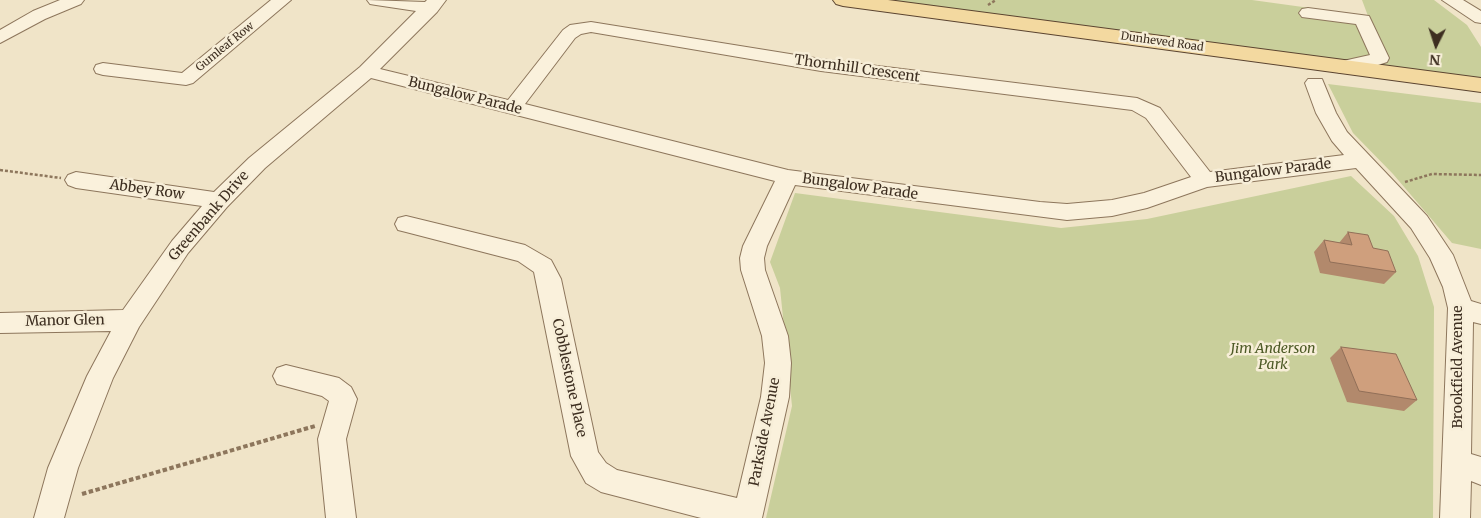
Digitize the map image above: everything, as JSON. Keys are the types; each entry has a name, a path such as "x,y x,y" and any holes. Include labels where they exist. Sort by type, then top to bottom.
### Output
{"main road":[{"name":"Dunheved Road","path":"843,0 1481,85"}],"street":[{"path":"0,38 39,15 75,0"},
{"name":"Gumleaf Row","path":"103,68 186,79 282,0"},
{"path":"376,0 434,4"},
{"name":"Greenbank Drive","path":"49,518 80,421 100,376 130,320 180,247 219,201 282,140 367,71 434,4"},
{"path":"1457,5 1481,18"},
{"path":"1308,13 1363,20 1380,58 1366,63 1341,67"},
{"name":"Thornhill Crescent","path":"512,108 569,34 576,29 591,27 821,65 1137,104 1153,113 1205,180"},
{"name":"Bungalow Parade","path":"367,71 788,178 1023,209 1067,212 1099,210 1126,206 1205,180 1359,160"},
{"name":"Brookfield Avenue","path":"1315,83 1330,122 1359,160 1427,234 1442,255 1471,311 1469,466 1456,518"},
{"name":"Parkside Avenue","path":"748,516 775,397 778,363 775,336 753,270 752,258 755,246 788,178"},
{"name":"Abbey Row","path":"76,180 219,201"},
{"name":"Cobblestone Place","path":"406,224 525,254 543,266 549,279 585,456 596,473 612,482 748,516"},
{"name":"Manor Glen","path":"0,323 130,320"},
{"path":"286,376 329,386 341,395 332,446 341,518"}],"path":[{"path":"0,170 76,180"},
{"path":"1398,183 1432,174 1481,175"},
{"path":"82,494 315,426 339,413"}],"green space":[{"path":"888,0 1252,0 1368,16 1362,0 1434,0 1467,25 1481,47 1481,79"},
{"path":"1328,84 1481,103 1481,249 1452,243 1393,174 1353,133"},
{"name":"Jim Anderson Park","path":"1351,176 1394,216 1418,256 1434,307 1433,518 766,518 792,406 780,288 770,262 795,193 1061,228 1147,219"}],"building":[{"path":"1348,232 1368,235 1373,248 1388,251 1396,272 1330,262 1324,240 1352,245"},
{"path":"1341,347 1396,354 1417,400 1359,391"}]}
